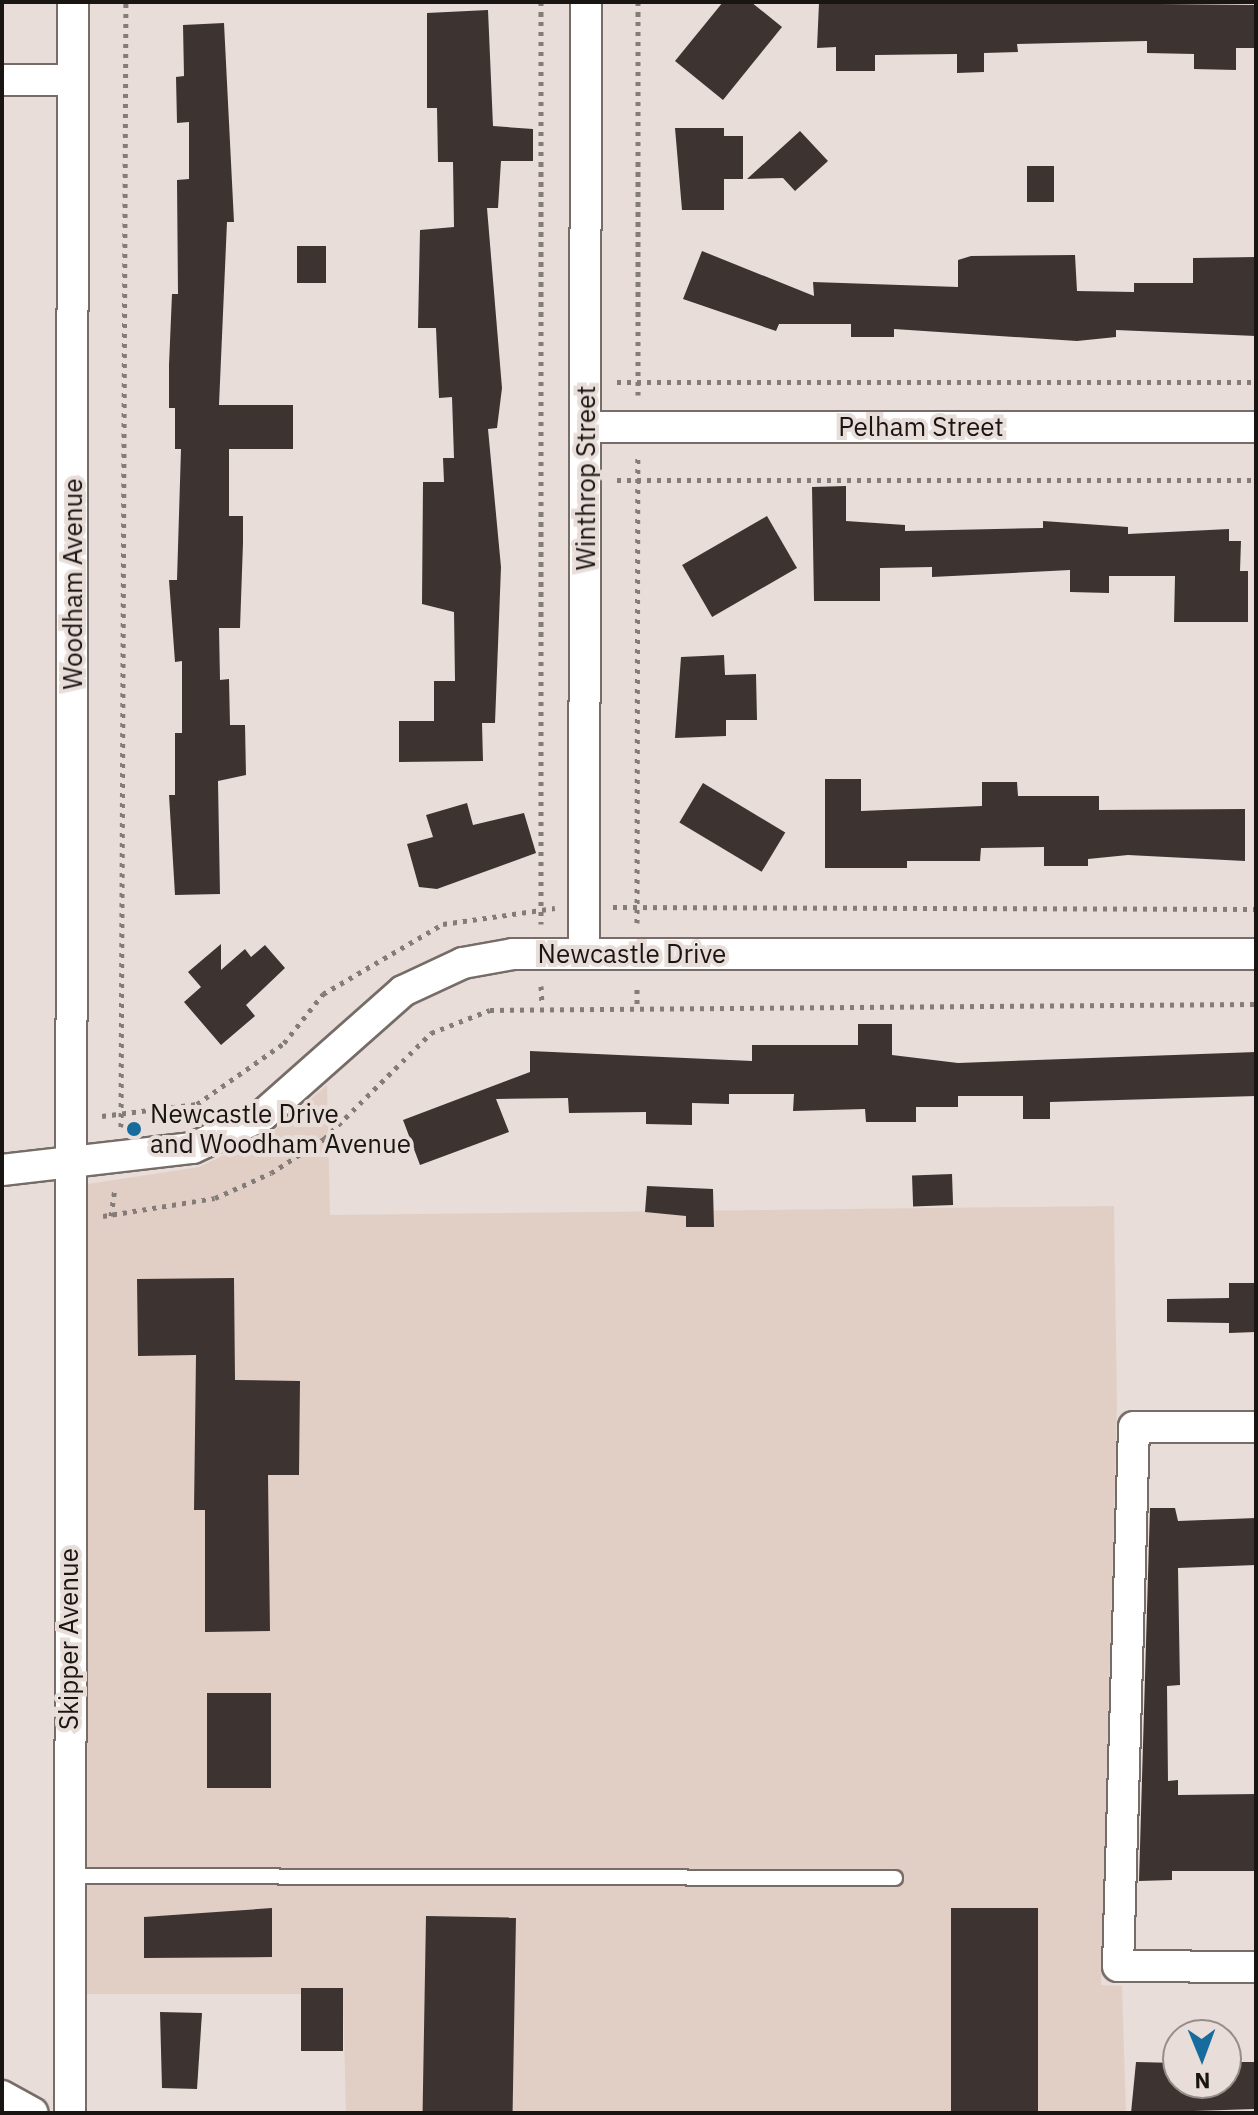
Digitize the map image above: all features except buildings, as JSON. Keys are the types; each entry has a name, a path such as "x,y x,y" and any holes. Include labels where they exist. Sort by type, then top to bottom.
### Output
{"street":[{"name":"Woodham Avenue","path":"71,1166 73,2"},
{"name":"Winthrop Street","path":"584,953 586,2"},
{"path":"2,80 73,80"},
{"name":"Pelham Street","path":"586,427 1256,427"},
{"name":"Newcastle Drive","path":"2,1170 120,1161 193,1148 263,1115 372,1013 423,979 463,963 541,954 584,953 1256,954"},
{"name":"Skipper Avenue","path":"70,2113 71,1166"},
{"path":"1256,1427 1134,1427 1118,1966 1256,1967"},
{"path":"2,2096 33,2113"}],"lane":[{"path":"69,1876 895,1878"}],"path":[{"path":"111,1216 120,1161 126,2"},
{"path":"541,2 542,1005"},
{"path":"637,1004 638,2"},
{"path":"586,381 1256,382"},
{"path":"586,480 1256,480"},
{"path":"70,1216 111,1216 242,1187 324,1139 431,1033 490,1010 542,1005 637,1004 1256,1004"}],"shaded area":[{"path":"327,1085 330,1215 1114,1206 1117,1407 1101,1985 1122,1986 1126,2113 346,2113 343,1994 87,1994 88,1184 199,1167 271,1133"}],"place":[{"name":"Newcastle Drive and Woodham Avenue","path":"134,1129"}]}
